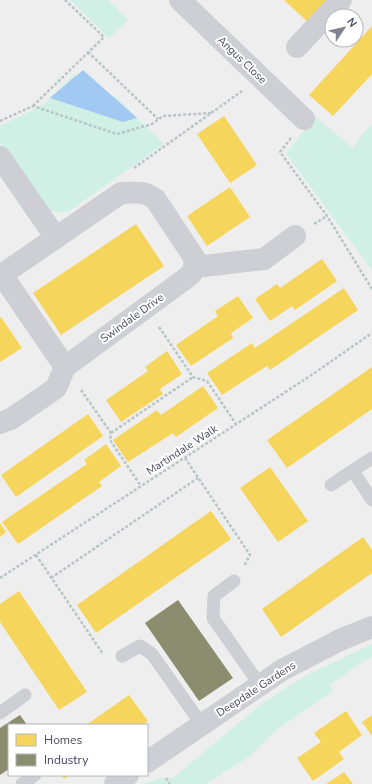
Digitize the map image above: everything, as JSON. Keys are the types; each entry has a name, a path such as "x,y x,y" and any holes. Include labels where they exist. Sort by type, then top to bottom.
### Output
{"street":[{"name":"Angus Close","path":"180,0 304,120"},
{"path":"297,47 341,0"},
{"path":"0,157 56,238"},
{"path":"0,423 11,419 56,388 65,367 1,276 121,193 141,192 150,194 156,200 192,251 195,259 195,267 264,259 295,236"},
{"name":"Swindale Drive","path":"65,367 185,280 193,272 195,267"},
{"name":"Deepdale Gardens","path":"148,761 282,670 333,644 372,628"},
{"path":"115,784 127,776"}],"lane":[{"path":"331,485 372,458"},
{"path":"353,471 372,500"},
{"path":"234,582 214,596 213,618 260,685"},
{"path":"122,656 140,646 152,654 202,725"},
{"path":"0,713 25,695"},
{"path":"22,784 34,776"}],"path":[{"path":"0,121 33,106 104,37 65,0"},
{"path":"88,52 158,120"},
{"path":"121,193 128,172 213,113 260,77"},
{"path":"33,106 117,134 152,124 163,116 213,113"},
{"path":"304,120 280,152 327,216 372,289"},
{"path":"146,308 193,376 207,381 236,424"},
{"name":"Martindale Walk","path":"0,578 185,458 372,333"},
{"path":"65,367 111,433 110,440 141,486"},
{"path":"111,433 193,376"},
{"path":"185,458 250,555 234,582"},
{"path":"51,578 198,478"},
{"path":"36,555 110,664 122,656"}],"green space":[{"path":"70,0 108,0 128,20 109,38"},
{"path":"74,74 102,94 116,97 164,144 68,212 47,211 0,144 0,126 43,105"},
{"path":"315,116 353,148 360,137 372,124 372,270 286,154"},
{"path":"372,644 372,656 329,685 333,691 275,731 250,756 206,784 143,784 160,778 173,778 261,704 307,675"}],"water":[{"path":"83,70 137,118 123,122 50,98"}],"building: Homes":[{"path":"284,0 326,0 329,3 310,24"},
{"path":"372,26 372,74 333,116 309,95 352,48 364,48 364,35"},
{"path":"224,116 257,165 230,183 197,134"},
{"path":"230,187 250,217 207,246 187,216"},
{"path":"136,224 164,266 61,335 33,293"},
{"path":"322,259 337,281 295,310 292,306 270,321 255,299 277,284 280,288"},
{"path":"344,288 358,310 270,370 267,366 222,395 207,373 252,343 255,348"},
{"path":"238,296 253,318 231,333 233,338 191,366 176,345 218,316 215,311"},
{"path":"1,317 22,348 0,362 0,318"},
{"path":"167,351 182,374 160,389 163,394 121,422 106,400 148,371 145,367"},
{"path":"372,367 372,409 287,468 267,440"},
{"path":"203,386 218,408 176,437 173,433 128,462 113,440 157,410 161,415"},
{"path":"88,414 103,436 16,497 1,475"},
{"path":"106,444 121,466 99,482 102,486 18,544 2,522 87,464 84,460"},
{"path":"270,467 308,521 278,542 240,488"},
{"path":"211,511 231,539 96,633 77,605"},
{"path":"0,523 6,532 0,537"},
{"path":"363,537 372,550 372,573 281,637 262,609"},
{"path":"19,591 87,692 59,710 0,622 0,604"},
{"path":"129,695 148,721 144,724 87,724"},
{"path":"346,711 362,735 339,752 344,759 313,781 297,758 321,742 314,733"},
{"path":"372,715 372,736 362,722"},
{"path":"344,772 353,784 326,784"},
{"path":"62,776 68,776 64,779"}],"building: Industry":[{"path":"178,600 233,678 199,701 145,623"},
{"path":"20,715 26,724 8,724 8,770 0,775 0,728"}]}
